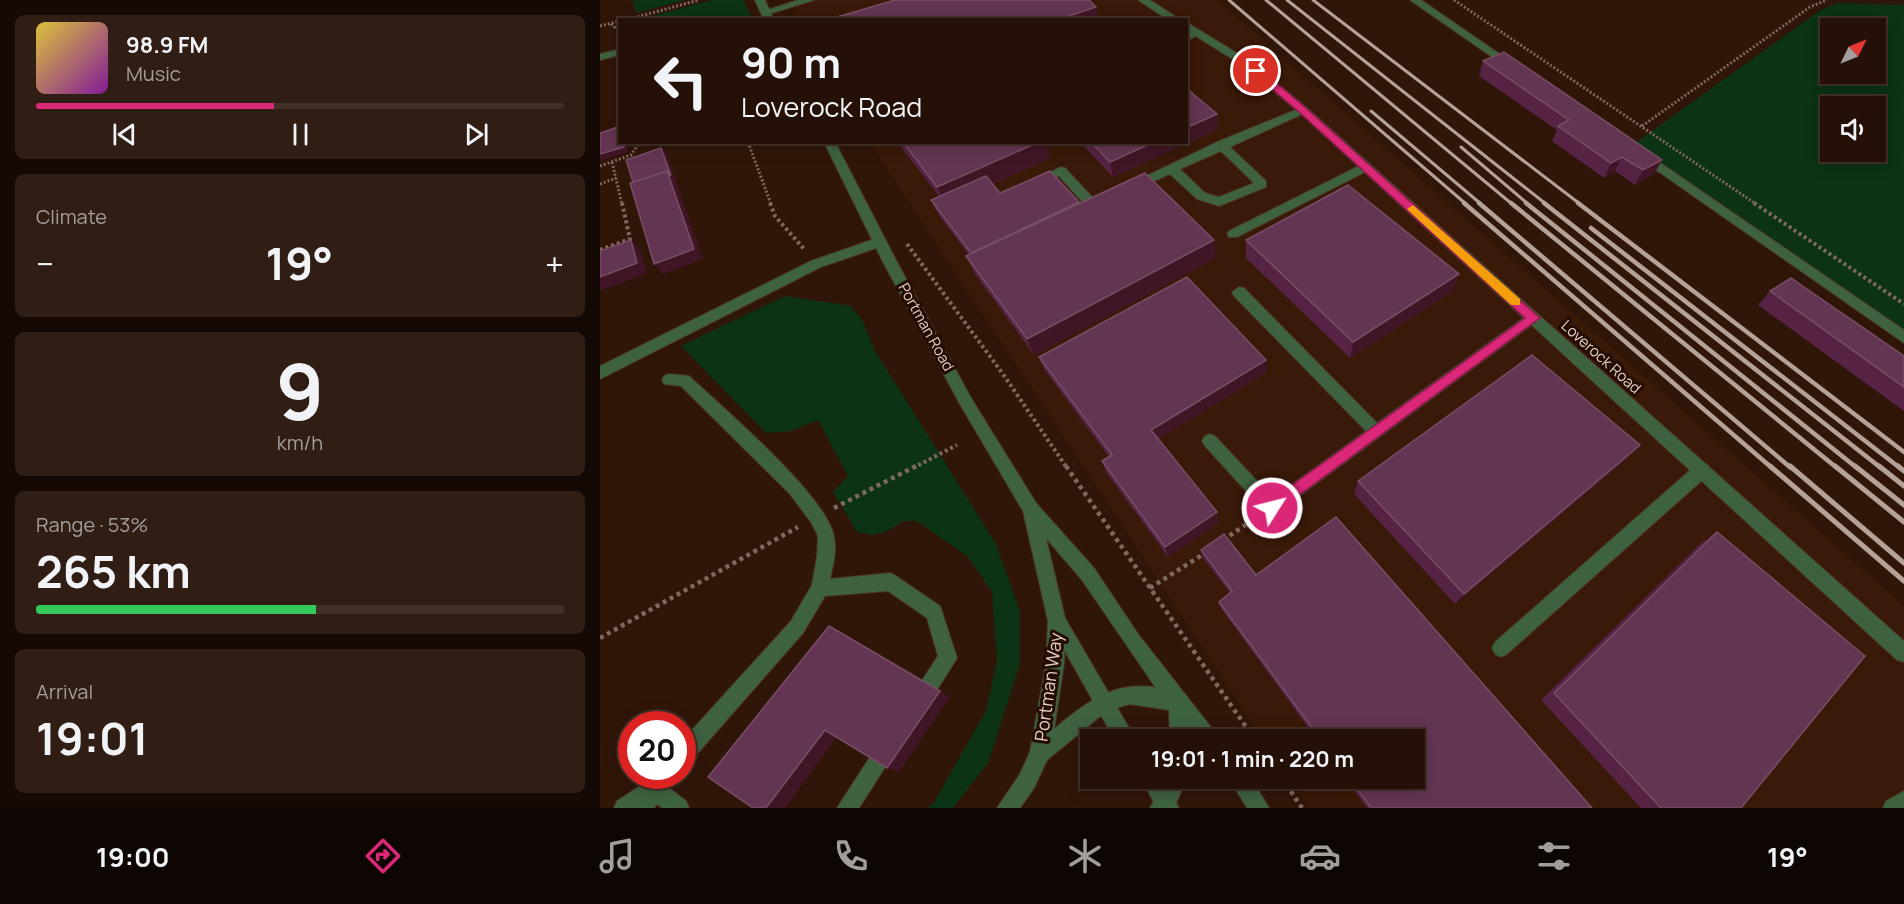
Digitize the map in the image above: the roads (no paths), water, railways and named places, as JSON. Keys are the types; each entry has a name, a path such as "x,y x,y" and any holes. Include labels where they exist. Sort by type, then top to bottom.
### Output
{"street":[{"path":"760,0 768,16 809,0"},
{"path":"1143,0 1173,18"},
{"path":"1415,0 1520,71"},
{"name":"Loverock Road","path":"1190,32 1246,63 1303,110 1904,652"},
{"path":"600,57 618,52"},
{"path":"1026,187 1061,171 1092,204 1303,110"},
{"name":"Portman Road","path":"831,144 880,242 966,402 1030,508 1088,574 1132,640 1178,702 1201,729"},
{"path":"1171,168 1201,196 1219,202 1262,184 1221,145"},
{"path":"1634,149 1904,338"},
{"path":"1233,234 1365,166"},
{"path":"600,373 816,264 880,242"},
{"path":"1239,292 1376,432"},
{"path":"1210,441 1272,508 1534,318"},
{"path":"669,380 684,380 795,488 817,517 826,536 826,556 820,588 797,627 696,740"},
{"path":"1501,648 1702,470"},
{"name":"Portman Road","path":"1030,508 1057,621 1119,729"},
{"path":"820,588 890,582 934,612 948,658 910,714"},
{"name":"Portman Way","path":"1007,808 1027,781 1040,753 1055,664 1057,621"},
{"name":"Portman Way","path":"1040,753 1103,705 1122,696 1150,695 1178,702"},
{"path":"1178,702 1179,729"},
{"path":"847,808 897,733"},
{"path":"624,808 650,789"},
{"path":"641,808 654,789"},
{"path":"664,789 679,808"},
{"path":"1156,789 1165,806"},
{"path":"1165,806 1172,789"},
{"path":"1246,789 1259,808"},
{"path":"1893,808 1904,801"}],"railway":[{"path":"1229,0 1466,204"},
{"path":"1266,0 1512,204"},
{"path":"1287,0 1546,204"},
{"path":"1313,0 1580,204"},
{"path":"1371,111 1481,204"},
{"path":"1461,147 1528,204"},
{"path":"1464,203 1772,468"},
{"path":"1479,203 1791,468"},
{"path":"1511,203 1837,468"},
{"path":"1526,203 1857,468"},
{"path":"1544,203 1881,468"},
{"path":"1578,203 1904,452"},
{"path":"1591,228 1900,468"},
{"path":"1770,466 1904,581"},
{"path":"1790,466 1904,563"},
{"path":"1835,466 1904,522"},
{"path":"1855,466 1904,505"},
{"path":"1879,466 1904,486"},
{"path":"1898,466 1904,471"}]}
